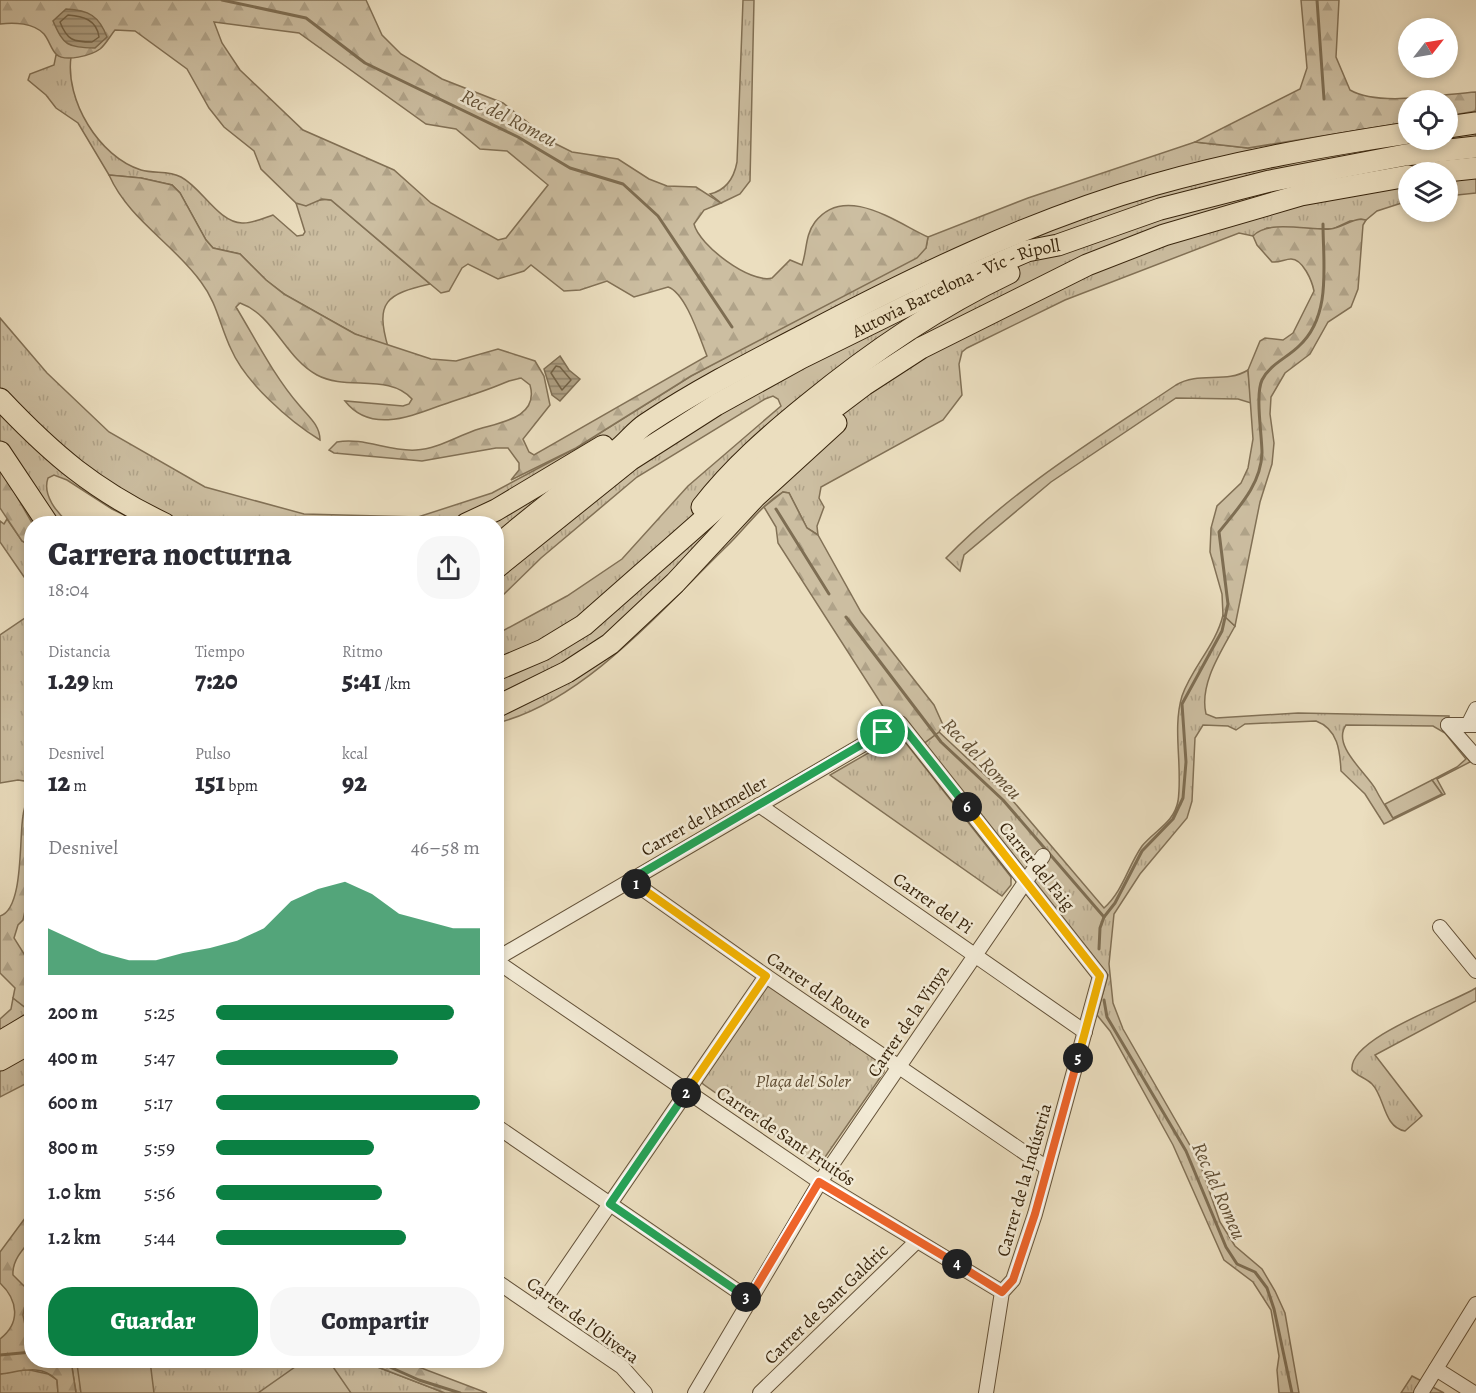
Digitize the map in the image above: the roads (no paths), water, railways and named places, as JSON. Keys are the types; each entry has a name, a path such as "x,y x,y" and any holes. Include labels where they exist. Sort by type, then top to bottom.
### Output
{"highway":[{"path":"1458,126 1476,123"},
{"name":"Autovia Barcelona - Vic - Ripoll","path":"504,540 545,504 619,449 643,426 727,376 862,304 984,246 1068,213 1152,185 1220,167 1398,135"},
{"name":"Autovia Barcelona - Vic - Ripoll","path":"504,562 630,460 716,405 801,358 957,281 1027,250 1058,244 1160,210 1270,181 1405,155 1476,147"},
{"path":"1458,170 1476,168"},
{"path":"504,667 543,650 584,625 781,450 864,385 921,348 1087,265 1164,235 1301,195 1398,178"},
{"path":"674,543 709,497 745,460 780,427 854,367 928,317 1031,263 1058,244"},
{"path":"504,703 567,672 610,644 675,583 755,497 819,437 870,395 972,322"},
{"path":"0,399 64,463 117,500 149,516"},
{"path":"481,516 533,489 614,439 643,426"},
{"path":"0,452 43,516"},
{"path":"0,1042 24,1028"},
{"path":"0,1060 24,1046"}],"street":[{"path":"1476,709 1472,725 1449,725 1476,757"},
{"name":"Carrer de l'Atmeller","path":"504,955 900,723"},
{"name":"Carrer del Faig","path":"900,723 1100,976"},
{"name":"Carrer del Pi","path":"759,805 1085,1032"},
{"name":"Carrer de la Vinya","path":"695,1393 819,1182 1043,856"},
{"name":"Carrer del Roure","path":"630,880 1047,1168"},
{"path":"1440,927 1476,972"},
{"name":"Carrer de Sant Fruitós","path":"504,966 819,1182 1002,1292"},
{"path":"538,1309 766,976"},
{"name":"Carrer de la Indústria","path":"986,1393 1002,1292 1013,1280 1047,1168 1100,976"},
{"path":"504,1131 749,1299"},
{"name":"Carrer de Sant Galdric","path":"760,1393 918,1241"},
{"name":"Carrer de l'Olivera","path":"504,1286 622,1367 645,1393"},
{"path":"1421,1393 1476,1304"},
{"path":"1436,1369 1474,1393"}],"water":[{"path":"66,9 81,11 97,19 107,37 95,48 68,44 60,36 53,21"},
{"path":"560,356 569,370 580,379 560,401 552,395 544,369"}],"waterway":[{"name":"Rec del Romeu","path":"222,0 306,18 365,63 518,137 570,168 623,184 658,216 732,327"},
{"path":"1317,0 1324,99"},
{"path":"1099,949 1100,928 1104,917 1115,903 1142,851 1173,819 1183,798 1186,762 1182,704 1222,631 1228,604 1219,532 1247,496 1261,465 1259,395 1262,380 1274,365 1299,346 1310,334 1317,320 1323,289 1323,224"},
{"name":"Rec del Romeu","path":"776,509 829,594"},
{"name":"Rec del Romeu","path":"846,617 941,742 1003,800 1104,917"},
{"name":"Rec del Romeu","path":"1104,1000 1107,1017 1186,1151 1226,1247 1237,1264 1255,1272 1267,1288 1274,1309 1292,1393"},
{"path":"0,1355 24,1353"},
{"path":"392,1368 419,1380 460,1393"}],"park label":[{"name":"Plaça del Soler","path":"803,1081"}]}
